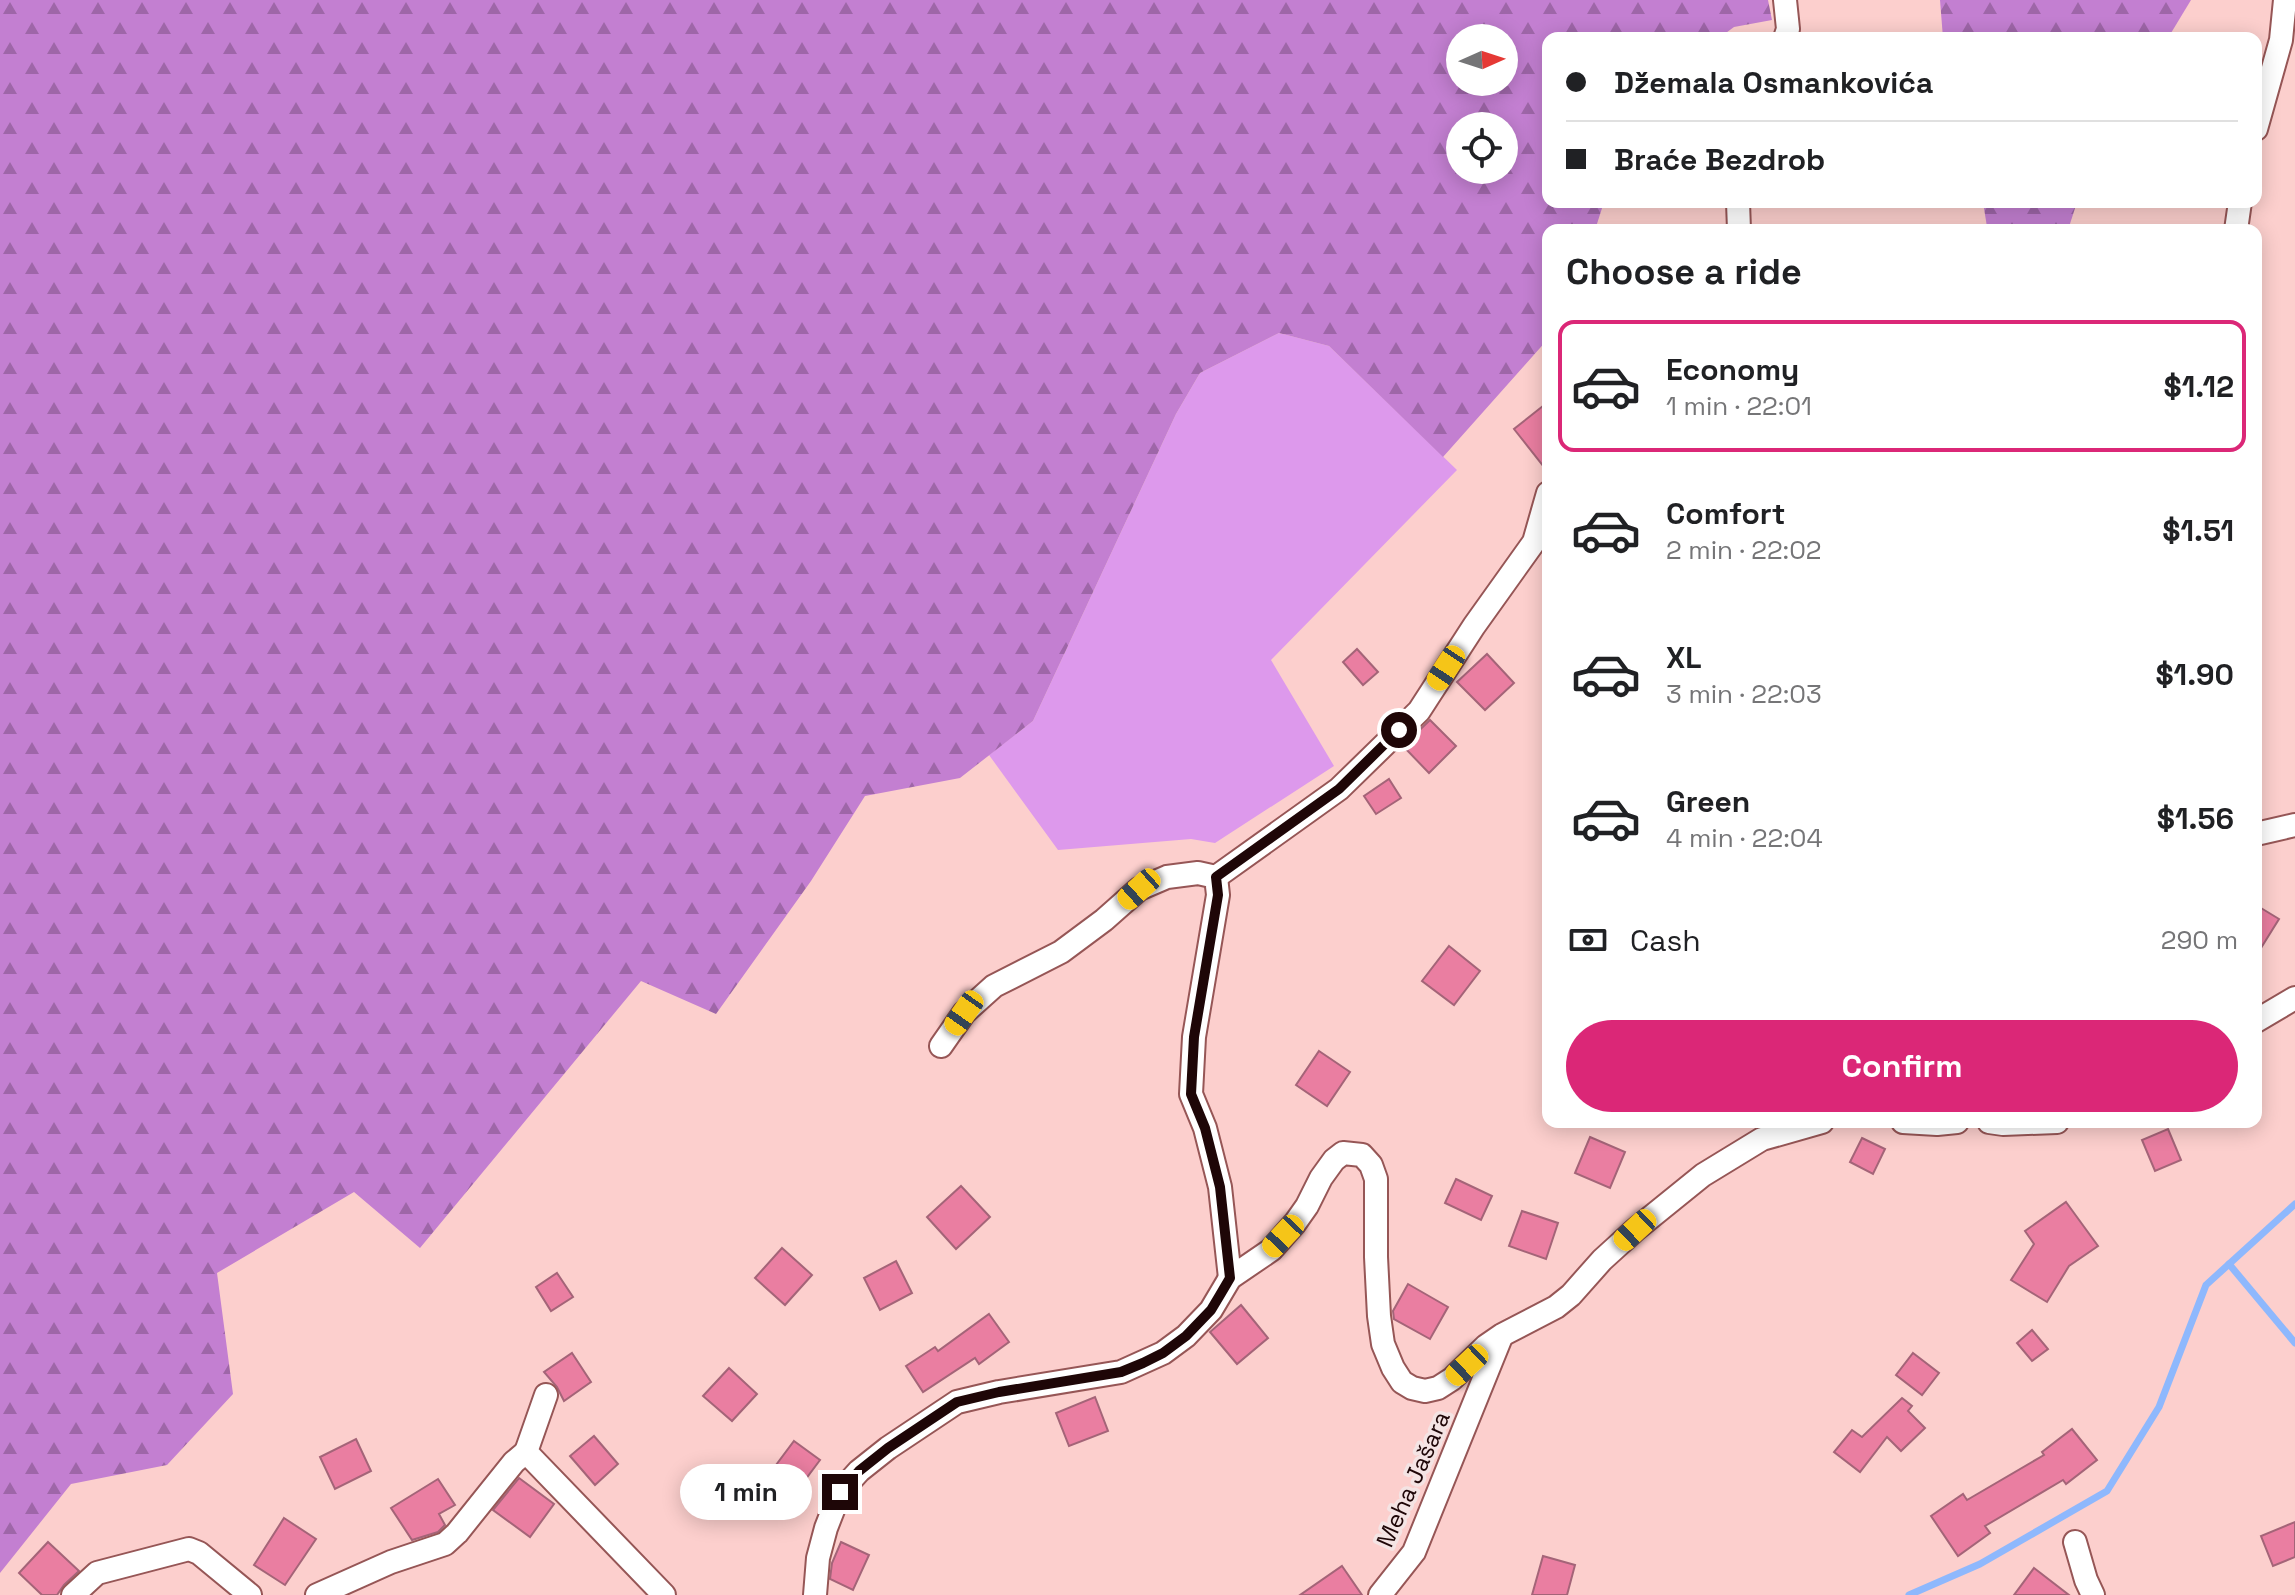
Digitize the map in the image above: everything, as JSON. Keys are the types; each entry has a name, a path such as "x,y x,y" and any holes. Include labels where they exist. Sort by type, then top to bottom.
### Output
{"street":[{"path":"1785,0 1787,32"},
{"path":"2262,108 2281,40 2285,0"},
{"path":"941,1046 964,1013 994,986 1061,952 1139,889 1167,877 1198,873 1216,877 1339,789 1419,711 1534,542 1542,514"},
{"path":"2262,833 2295,825"},
{"path":"1216,877 1218,895 1194,1037 1191,1094 1205,1128 1220,1187 1230,1278"},
{"path":"2262,1017 2295,998"},
{"path":"815,1595 818,1558 826,1528 840,1492 859,1471 957,1402 1121,1372 1153,1358 1186,1336 1211,1310 1230,1278 1271,1250 1295,1223 1321,1178 1343,1153 1362,1155 1371,1165 1376,1179 1376,1257 1383,1344 1402,1382 1425,1391 1438,1388 1452,1379 1502,1335 1556,1307 1635,1230 1703,1175 1762,1139 1801,1128"},
{"name":"Meha Jašara","path":"1380,1595 1414,1552 1502,1335"},
{"path":"317,1595 391,1562 445,1544 526,1452 546,1395"},
{"path":"526,1452 664,1595"},
{"path":"2075,1542 2093,1595"},
{"path":"73,1595 97,1573 189,1549 199,1553 250,1595"}],"shaded area":[{"path":"1279,333 1329,346 1457,470 1271,660 1334,766 1215,843 1191,839 1058,850 989,755 1033,721 1176,414 1200,373"}],"green space":[{"path":"0,0 1768,0 1772,20 1734,27 1727,32 1542,32 1542,208 1602,208 1597,224 1542,224 1542,346 1443,457 1329,346 1279,333 1200,373 1176,414 1033,721 960,778 865,796 811,881 716,1014 641,981 420,1248 354,1192 217,1273 233,1394 167,1465 71,1484 0,1573"},
{"path":"1940,0 2191,0 2172,32 1943,32"},
{"path":"1984,208 2075,208 2070,224 1987,224"}],"building":[{"path":"1542,407 1542,464 1514,429"},
{"path":"1357,649 1378,672 1363,685 1343,662"},
{"path":"1487,654 1514,683 1485,710 1457,682"},
{"path":"1430,720 1456,746 1429,773 1403,746"},
{"path":"1389,779 1401,798 1376,814 1364,796"},
{"path":"2262,909 2279,919 2262,946"},
{"path":"1449,946 1480,971 1454,1005 1422,981"},
{"path":"1319,1051 1350,1072 1327,1106 1296,1085"},
{"path":"2168,1129 2181,1160 2155,1171 2142,1140"},
{"path":"1590,1137 1625,1152 1610,1188 1575,1173"},
{"path":"1862,1138 1885,1149 1873,1174 1850,1162"},
{"path":"1456,1179 1492,1196 1481,1220 1445,1203"},
{"path":"961,1186 990,1217 956,1249 927,1217"},
{"path":"2066,1202 2098,1246 2069,1266 2047,1302 2011,1280 2034,1244 2025,1231"},
{"path":"1522,1211 1558,1223 1546,1259 1509,1246"},
{"path":"782,1248 812,1275 785,1305 755,1278"},
{"path":"896,1261 912,1293 880,1310 864,1278"},
{"path":"557,1273 573,1297 551,1311 536,1287"},
{"path":"1408,1284 1448,1307 1430,1339 1394,1319 1393,1311"},
{"path":"1241,1305 1268,1338 1237,1364 1210,1332"},
{"path":"989,1314 1009,1342 979,1364 975,1358 923,1392 906,1366 935,1347 938,1351"},
{"path":"2032,1330 2048,1349 2032,1361 2017,1343"},
{"path":"572,1353 591,1382 564,1401 544,1372"},
{"path":"1913,1353 1939,1373 1922,1395 1896,1375"},
{"path":"729,1368 757,1394 732,1421 703,1396"},
{"path":"1095,1397 1108,1431 1069,1446 1056,1413"},
{"path":"1902,1398 1912,1406 1908,1411 1925,1428 1901,1451 1887,1437 1860,1472 1834,1452 1852,1430 1862,1437"},
{"path":"2072,1429 2097,1460 2066,1484 2063,1480 1985,1526 1990,1533 1958,1556 1931,1516 1963,1494 1967,1500 2044,1455 2042,1452"},
{"path":"594,1436 618,1464 595,1485 570,1456"},
{"path":"356,1439 371,1471 335,1489 320,1457"},
{"path":"794,1441 820,1460 802,1484 776,1465"},
{"path":"519,1478 554,1504 530,1537 493,1510"},
{"path":"438,1479 455,1505 439,1514 445,1525 438,1532 412,1540 391,1508"},
{"path":"284,1518 316,1539 285,1585 254,1565"},
{"path":"2295,1522 2295,1557 2273,1566 2261,1536"},
{"path":"48,1542 79,1571 57,1595 42,1595 19,1573"},
{"path":"841,1542 869,1555 853,1590 830,1579 832,1563"},
{"path":"1543,1556 1575,1565 1567,1595 1532,1595"},
{"path":"1342,1566 1362,1595 1300,1595"},
{"path":"2034,1568 2069,1595 2014,1595"}],"waterway":[{"path":"1909,1595 1980,1564 2107,1491 2159,1407 2206,1285 2295,1204"},
{"path":"2229,1264 2295,1343"}],"route":[{"path":"840,1492 859,1471 888,1448 957,1402 1121,1372 1163,1353 1186,1336 1211,1310 1230,1278 1220,1187 1205,1128 1191,1094 1194,1037 1218,895 1216,877 1339,789 1399,730"}]}
